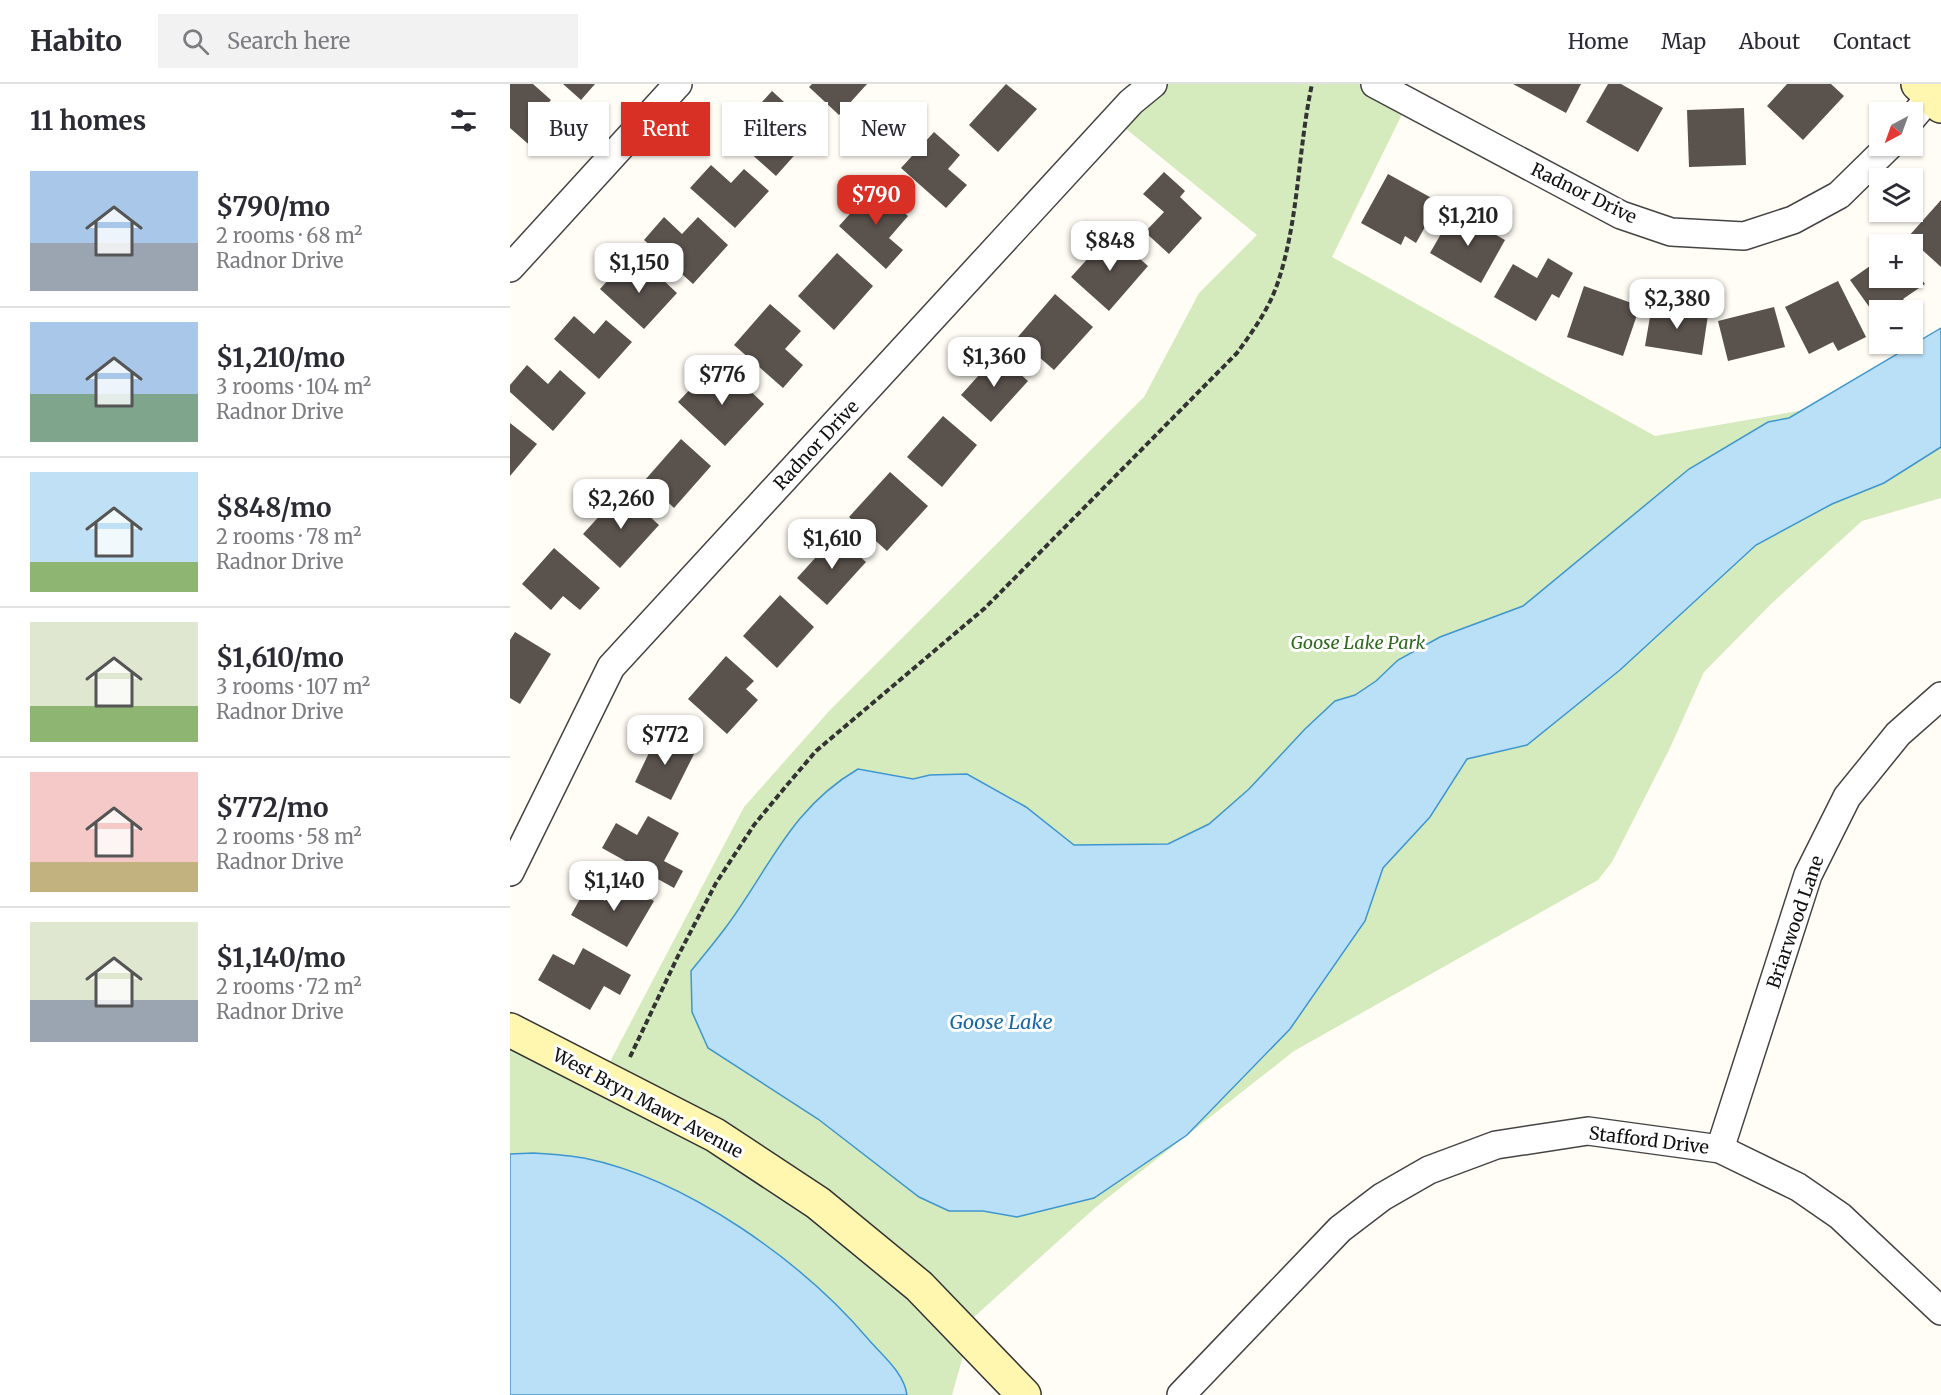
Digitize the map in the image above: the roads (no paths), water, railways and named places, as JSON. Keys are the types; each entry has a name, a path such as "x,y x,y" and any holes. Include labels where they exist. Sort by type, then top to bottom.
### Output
{"street":[{"path":"510,268 678,84"},
{"name":"Radnor Drive","path":"510,872 611,667 1131,102 1153,84"},
{"name":"Radnor Drive","path":"1375,84 1621,215 1671,232 1744,236 1793,220 1839,195 1879,156"},
{"name":"Briarwood Lane","path":"1720,1149 1808,875 1847,796 1898,734 1941,696"},
{"name":"West Bryn Mawr Avenue","path":"510,1030 618,1083 715,1135 818,1203 919,1286 1024,1395"},
{"name":"Stafford Drive","path":"1181,1395 1340,1229 1382,1197 1429,1170 1496,1145 1588,1131 1720,1149 1798,1187 1840,1216 1941,1311"}],"water":[{"name":"Goose Lake","path":"1941,328 1941,447 1884,483 1832,504 1756,545 1620,670 1527,745 1467,759 1430,817 1383,868 1365,921 1290,1029 1187,1135 1094,1198 1017,1217 983,1211 949,1211 919,1197 818,1119 708,1048 692,1012 691,971 742,905 798,821 815,802 858,769 913,779 930,775 967,774 1026,807 1074,845 1168,844 1209,824 1249,789 1305,729 1335,701 1355,695 1376,681 1398,660 1440,637 1523,606 1689,469 1768,422 1789,418 1897,354 1923,354 1923,339"},
{"path":"534,1153 584,1158 623,1169 663,1184 740,1227 777,1253 842,1310 892,1365 902,1379 907,1395 510,1395 510,1154"}],"park label":[{"name":"Goose Lake Park","path":"1358,642"}]}
